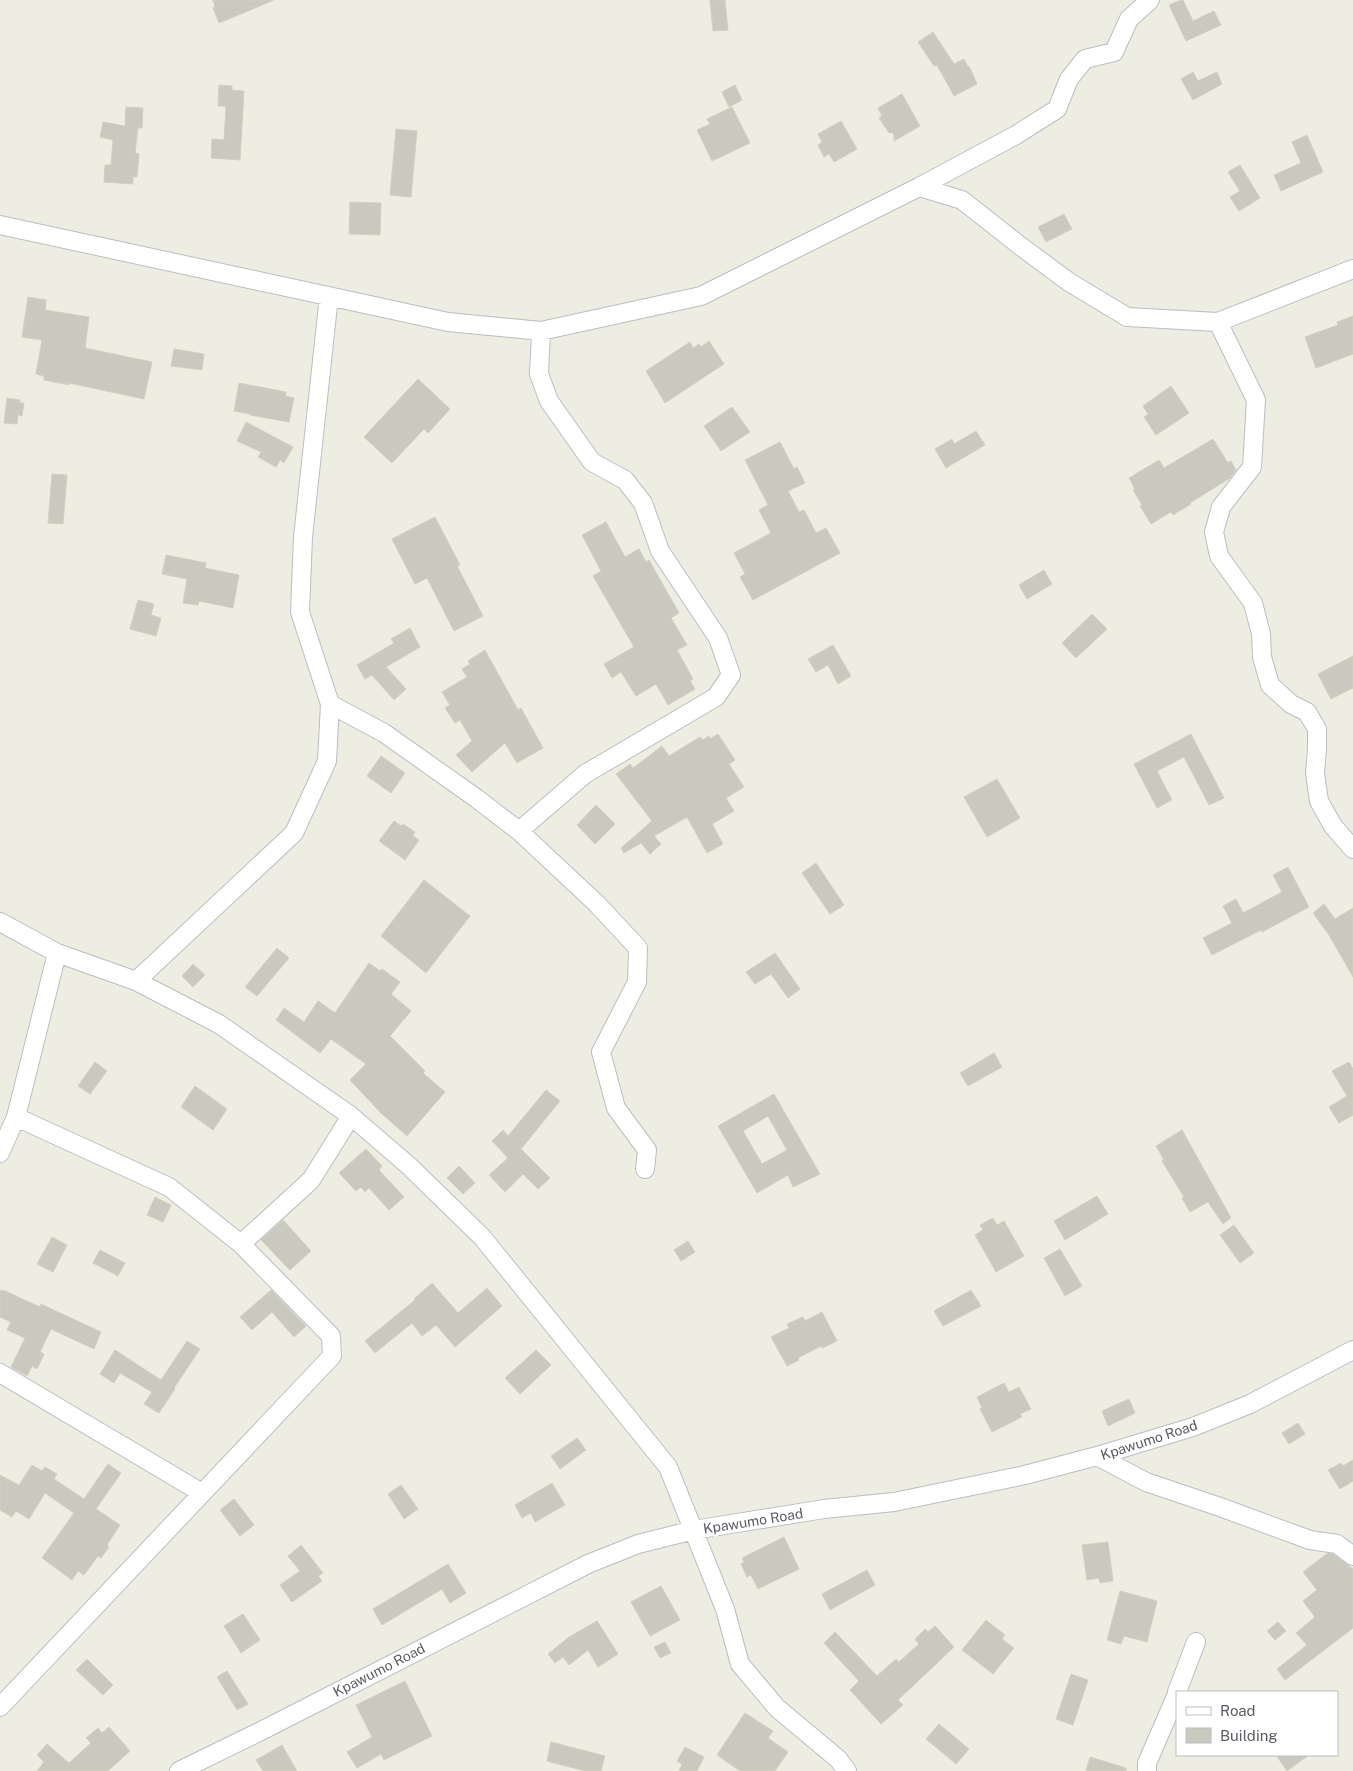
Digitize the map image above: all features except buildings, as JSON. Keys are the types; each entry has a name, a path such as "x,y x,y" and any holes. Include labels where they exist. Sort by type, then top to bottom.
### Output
{"street":[{"path":"0,225 448,322 541,331 701,296 919,187 1016,134 1057,109 1069,79 1085,59 1114,52 1129,19 1150,0"},
{"path":"919,187 962,200 1069,282 1127,317 1218,322 1353,269"},
{"path":"136,981 294,833 327,761 330,704 300,612 303,537 329,296"},
{"path":"1218,322 1256,400 1252,467 1221,507 1214,532 1219,556 1253,603 1261,634 1262,656 1270,685 1291,704 1307,712 1317,729 1315,773 1319,801 1332,826 1353,848"},
{"path":"519,831 585,774 716,697 731,674 718,638 660,551 643,503 625,480 592,462 548,401 539,374 541,331"},
{"path":"330,704 384,733 519,831 597,904 638,948 637,982 601,1052 616,1108 647,1150 645,1169"},
{"path":"0,922 57,953 136,981 219,1024 351,1116 408,1165 482,1237 668,1468 726,1609 740,1664 777,1708 838,1759 847,1771"},
{"path":"0,1153 16,1117 57,953"},
{"path":"241,1244 311,1180 351,1116"},
{"path":"0,1707 332,1356 331,1336 241,1244 169,1187 16,1117"},
{"name":"Kpawumo Road","path":"179,1771 588,1564 638,1544 694,1530 824,1509 894,1502 1025,1475 1097,1456 1193,1427 1250,1404 1353,1350"},
{"path":"0,1373 202,1493"},
{"path":"1097,1456 1146,1482 1310,1540 1337,1544 1353,1556"},
{"path":"1178,1691 1196,1642"},
{"path":"1147,1771 1148,1763 1176,1695"}]}
